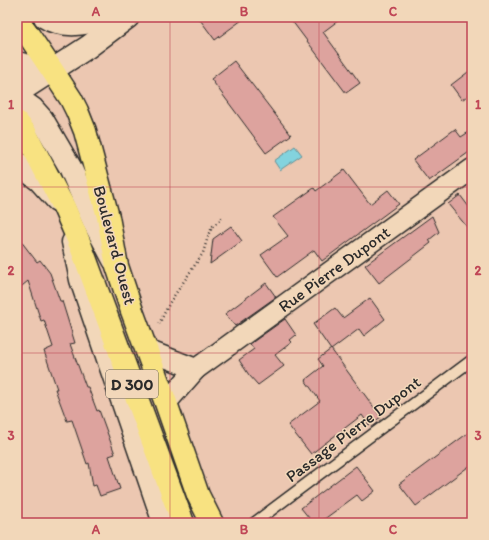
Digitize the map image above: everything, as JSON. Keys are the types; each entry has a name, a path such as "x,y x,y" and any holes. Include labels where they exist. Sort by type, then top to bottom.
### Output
{"main road":[{"path":"45,17 56,22 70,24 86,23 109,17"},
{"path":"117,266 95,224 70,167 42,119 26,104 21,93 52,70 88,47 128,17"},
{"name":"Boulevard Ouest","path":"17,21 52,70 71,100 85,131 108,217 117,266 198,495 212,523"},
{"path":"17,63 52,70"},
{"name":"Boulevard Ouest","path":"17,122 25,132 45,170 64,207 80,244 183,523"},
{"path":"17,162 39,180 64,207"}],"street":[{"name":"Rue Pierre Dupont","path":"166,403 196,369 472,169"},
{"path":"64,207 80,280 164,523"},
{"path":"147,350 196,369"}],"lane":[{"name":"Passage Pierre Dupont","path":"254,523 472,360"}],"path":[{"path":"147,350 170,302 203,253 209,233 213,226 223,217"}],"water":[{"path":"295,146 302,155 280,170 274,161"}],"building":[{"path":"198,17 246,17 215,40"},
{"path":"289,17 343,17 323,32 360,83 346,93"},
{"path":"234,61 291,135 266,153 211,79"},
{"path":"472,69 472,92 462,100 451,85"},
{"path":"455,129 461,137 472,130 472,150 429,181 413,160"},
{"path":"344,170 370,204 388,190 399,204 322,261 314,250 277,277 261,255 288,236 273,217 314,188 316,191"},
{"path":"460,195 472,211 472,233 448,204"},
{"path":"432,216 439,232 429,240 431,243 379,283 365,265"},
{"path":"231,226 242,241 210,264 213,239"},
{"path":"17,236 37,262 40,260 50,273 60,301 62,301 75,343 70,344 86,387 88,387 97,411 99,410 115,454 109,456 120,489 100,496 96,485 93,486 89,463 87,464 72,420 67,421 55,389 57,389 44,351 53,347 44,320 41,321 28,281 17,290"},
{"path":"266,283 276,297 235,326 225,314"},
{"path":"370,298 385,319 364,336 359,329 331,350 313,324 335,308 343,318"},
{"path":"285,319 296,335 290,340 292,342 275,355 284,366 258,385 239,360 254,349 250,344"},
{"path":"331,349 381,417 369,425 362,415 311,454 288,425 320,401 305,380 323,366 318,359"},
{"path":"472,430 472,464 416,506 399,484"},
{"path":"356,466 375,491 362,501 357,495 319,523 313,523 301,508"}]}
